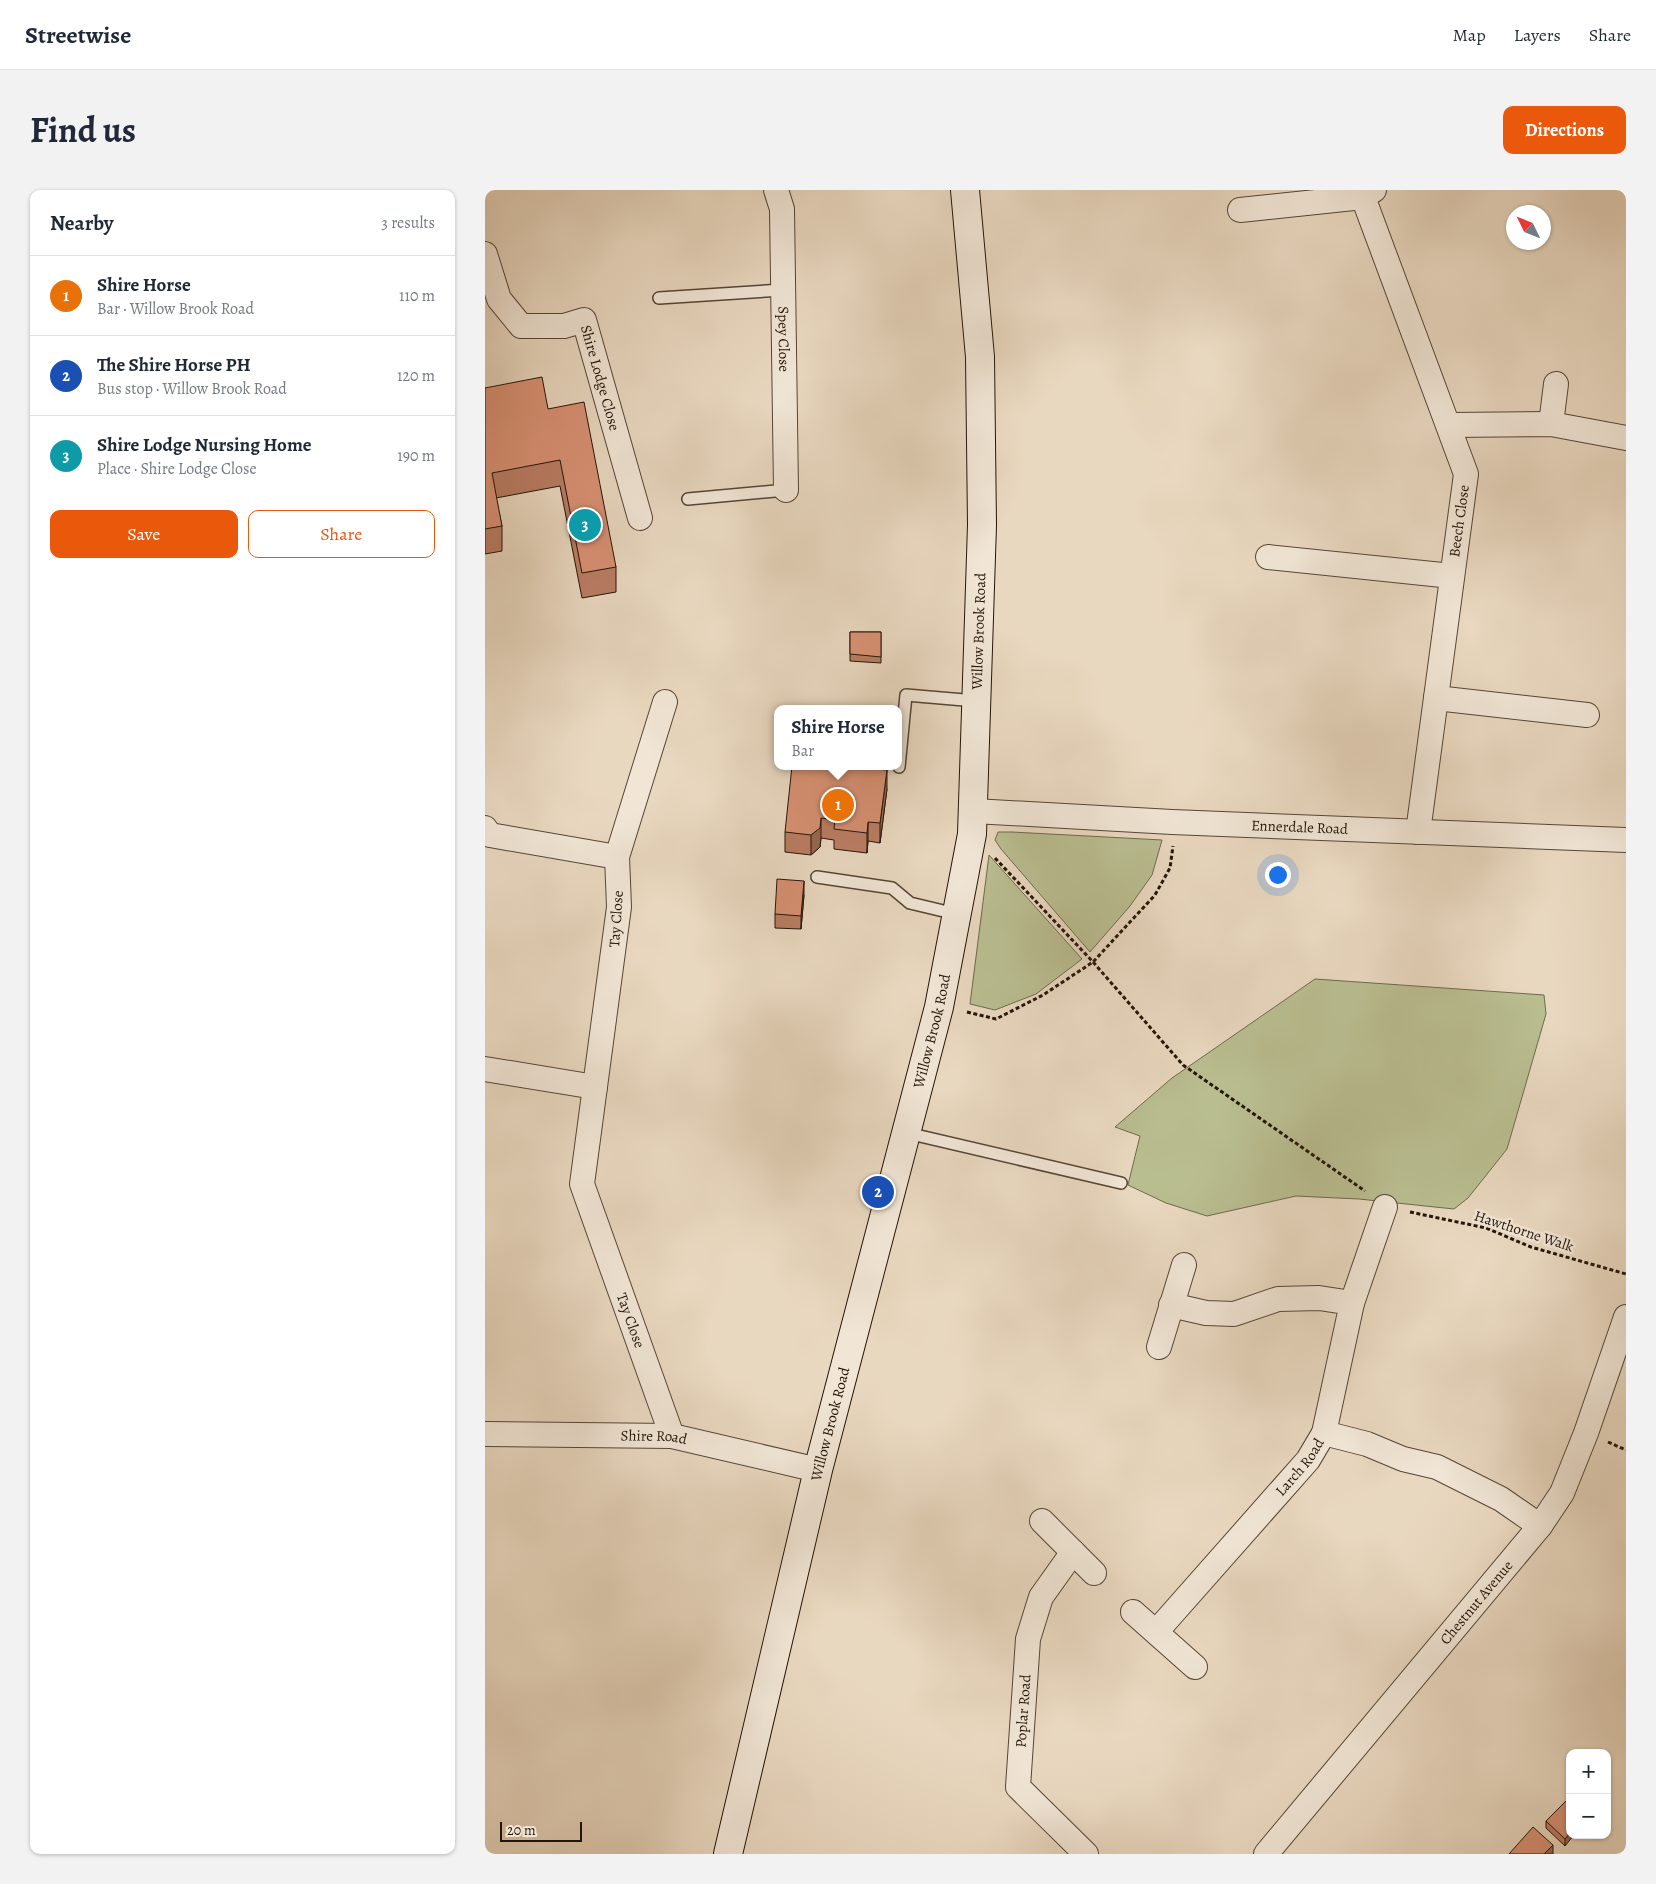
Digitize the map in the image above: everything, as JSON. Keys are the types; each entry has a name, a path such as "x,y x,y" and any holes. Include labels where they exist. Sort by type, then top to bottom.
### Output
{"street":[{"name":"Spey Close","path":"776,190 783,208 782,290 786,490"},
{"name":"Willow Brook Road","path":"728,1854 818,1470 939,1007 973,822 983,526 980,357 965,190"},
{"path":"1240,210 1368,194"},
{"name":"Beech Close","path":"1368,194 1466,474 1418,832"},
{"name":"Shire Lodge Close","path":"485,254 499,299 521,326 564,326 584,320 640,518"},
{"path":"1551,424 1556,384"},
{"path":"1449,425 1551,424 1626,438"},
{"path":"1268,557 1452,576"},
{"path":"1436,698 1587,715"},
{"name":"Tay Close","path":"665,702 617,856 619,907 582,1184 673,1436"},
{"name":"Ennerdale Road","path":"973,822 1172,822 1626,840"},
{"path":"485,828 490,835 617,856"},
{"path":"485,1070 595,1087"},
{"path":"1324,1432 1352,1303 1385,1207"},
{"path":"1159,1347 1184,1265"},
{"path":"1171,1305 1206,1312 1235,1314 1278,1299 1319,1298 1352,1303"},
{"name":"Chestnut Avenue","path":"1266,1854 1540,1526 1562,1492 1586,1433 1626,1317"},
{"name":"Larch Road","path":"1155,1632 1308,1460 1324,1432 1367,1444 1403,1459 1437,1467 1501,1499 1540,1526"},
{"name":"Shire Road","path":"485,1434 673,1436 818,1470"},
{"path":"1042,1521 1094,1572"},
{"name":"Poplar Road","path":"1073,1552 1041,1597 1028,1638 1018,1787 1086,1854"},
{"path":"1133,1612 1195,1667"}],"lane":[{"path":"659,298 782,290"},
{"path":"688,499 786,490"},
{"path":"902,736 906,695 978,701"},
{"path":"817,877 892,888 910,903 956,914"},
{"path":"907,1133 1121,1183"}],"path":[{"path":"973,822 1183,1065 1385,1207"},
{"path":"939,1007 996,1018 1043,996 1093,962 1155,895 1170,868 1173,842 1172,822"},
{"name":"Hawthorne Walk","path":"1385,1207 1487,1228 1531,1247 1626,1274"}],"green space":[{"path":"998,832 1162,840 1152,875 1130,906 1090,952 1001,849 995,840"},
{"path":"989,855 1082,959 1036,994 995,1010 970,1004"},
{"path":"1315,979 1544,995 1546,1014 1507,1149 1468,1198 1454,1209 1359,1199 1296,1196 1207,1216 1166,1203 1128,1185 1140,1136 1115,1127 1172,1078"}],"building":[{"path":"542,377 548,409 584,402 616,567 582,573 560,460 492,473 502,526 485,529 485,388"},
{"path":"850,632 881,632 881,657 850,654"},
{"path":"792,770 887,770 880,823 868,822 867,833 834,829 835,820 821,818 820,828 811,835 785,832"},
{"path":"777,879 804,881 801,916 775,914"},
{"path":"1566,1801 1565,1839 1546,1821"},
{"path":"1533,1827 1553,1845 1544,1854 1509,1854"}],"place":[{"name":"Shire Lodge Nursing Home","path":"585,525"},
{"name":"Shire Horse","path":"838,805"},
{"name":"The Shire Horse PH","path":"878,1192"}]}
